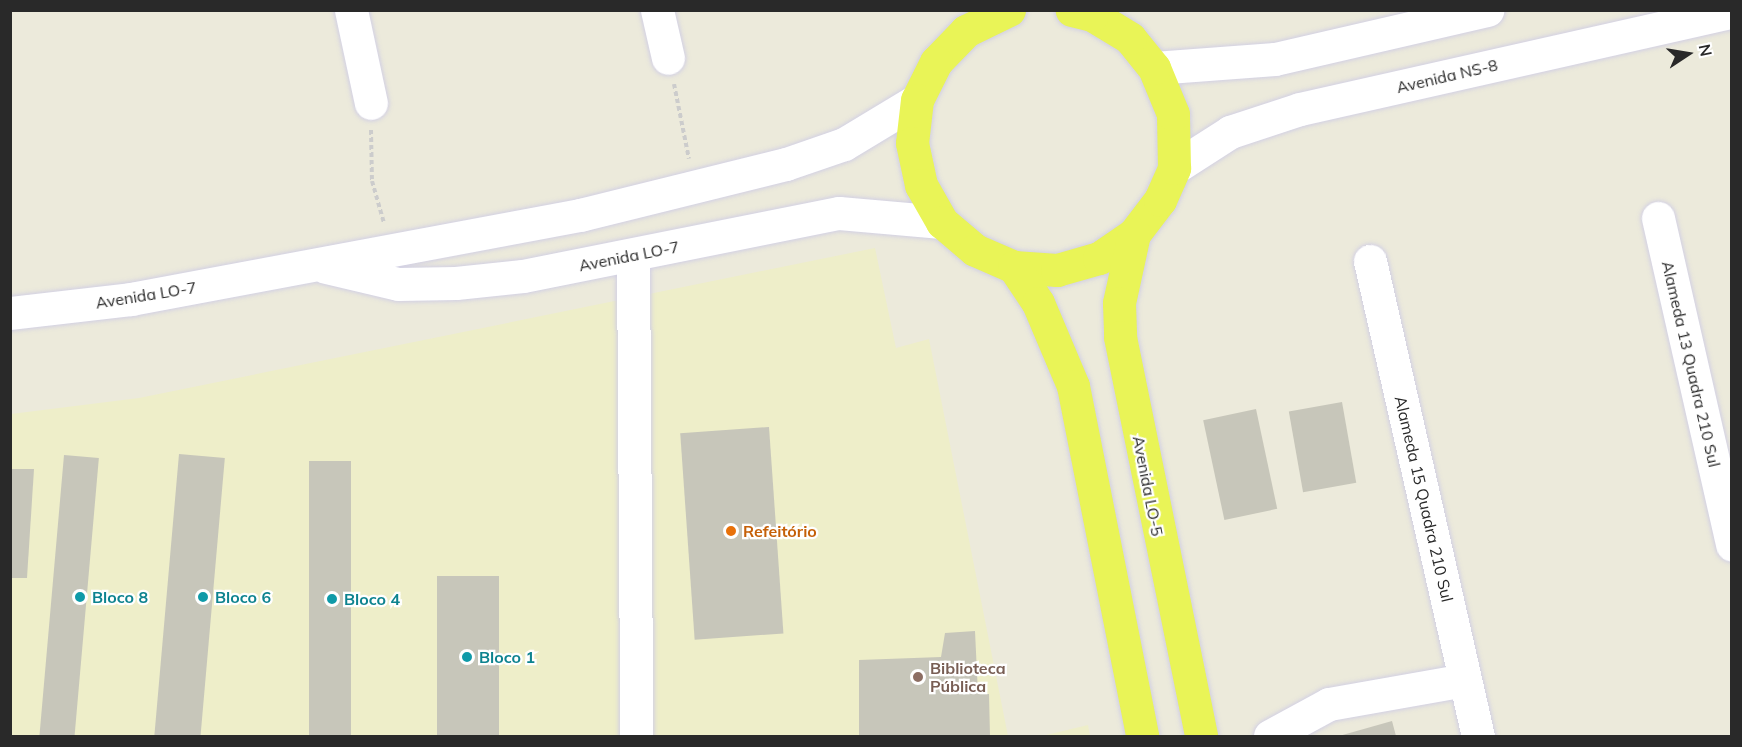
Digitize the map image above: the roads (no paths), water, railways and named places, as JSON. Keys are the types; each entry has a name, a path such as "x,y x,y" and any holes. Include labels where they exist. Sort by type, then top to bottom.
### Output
{"main road":[{"path":"1009,10 964,21 936,62 917,100 912,143 921,185 942,222 975,250 1014,267 1058,270 1099,258 1134,234 1160,200 1174,168 1173,114 1154,68 1130,38 1084,12"},
{"name":"Avenida LO-5","path":"1134,234 1119,303 1120,337 1201,736"},
{"path":"1014,267 1038,303 1073,386 1142,736"}],"street":[{"path":"351,10 371,103"},
{"path":"657,10 668,58"},
{"path":"1154,68 1275,58 1486,10"},
{"name":"Avenida NS-8","path":"1174,168 1230,132 1300,109 1731,12"},
{"name":"Avenida LO-7","path":"10,313 131,299 580,215 695,187 843,144 917,100"},
{"name":"Avenida LO-7","path":"315,265 421,286 523,276 633,256 839,213 942,222"},
{"name":"Alameda 13 Quadra 210 Sul","path":"1658,218 1731,545"},
{"path":"633,256 636,736"},
{"name":"Alameda 15 Quadra 210 Sul","path":"1370,261 1478,736"},
{"path":"1270,736 1329,704 1465,680"}],"place":[{"name":"Refeitório","path":"731,531"},
{"name":"Bloco 8","path":"80,597"},
{"name":"Bloco 6","path":"203,597"},
{"name":"Bloco 4","path":"332,599"},
{"name":"Bloco 1","path":"467,657"},
{"name":"Biblioteca Pública","path":"918,677"}]}
